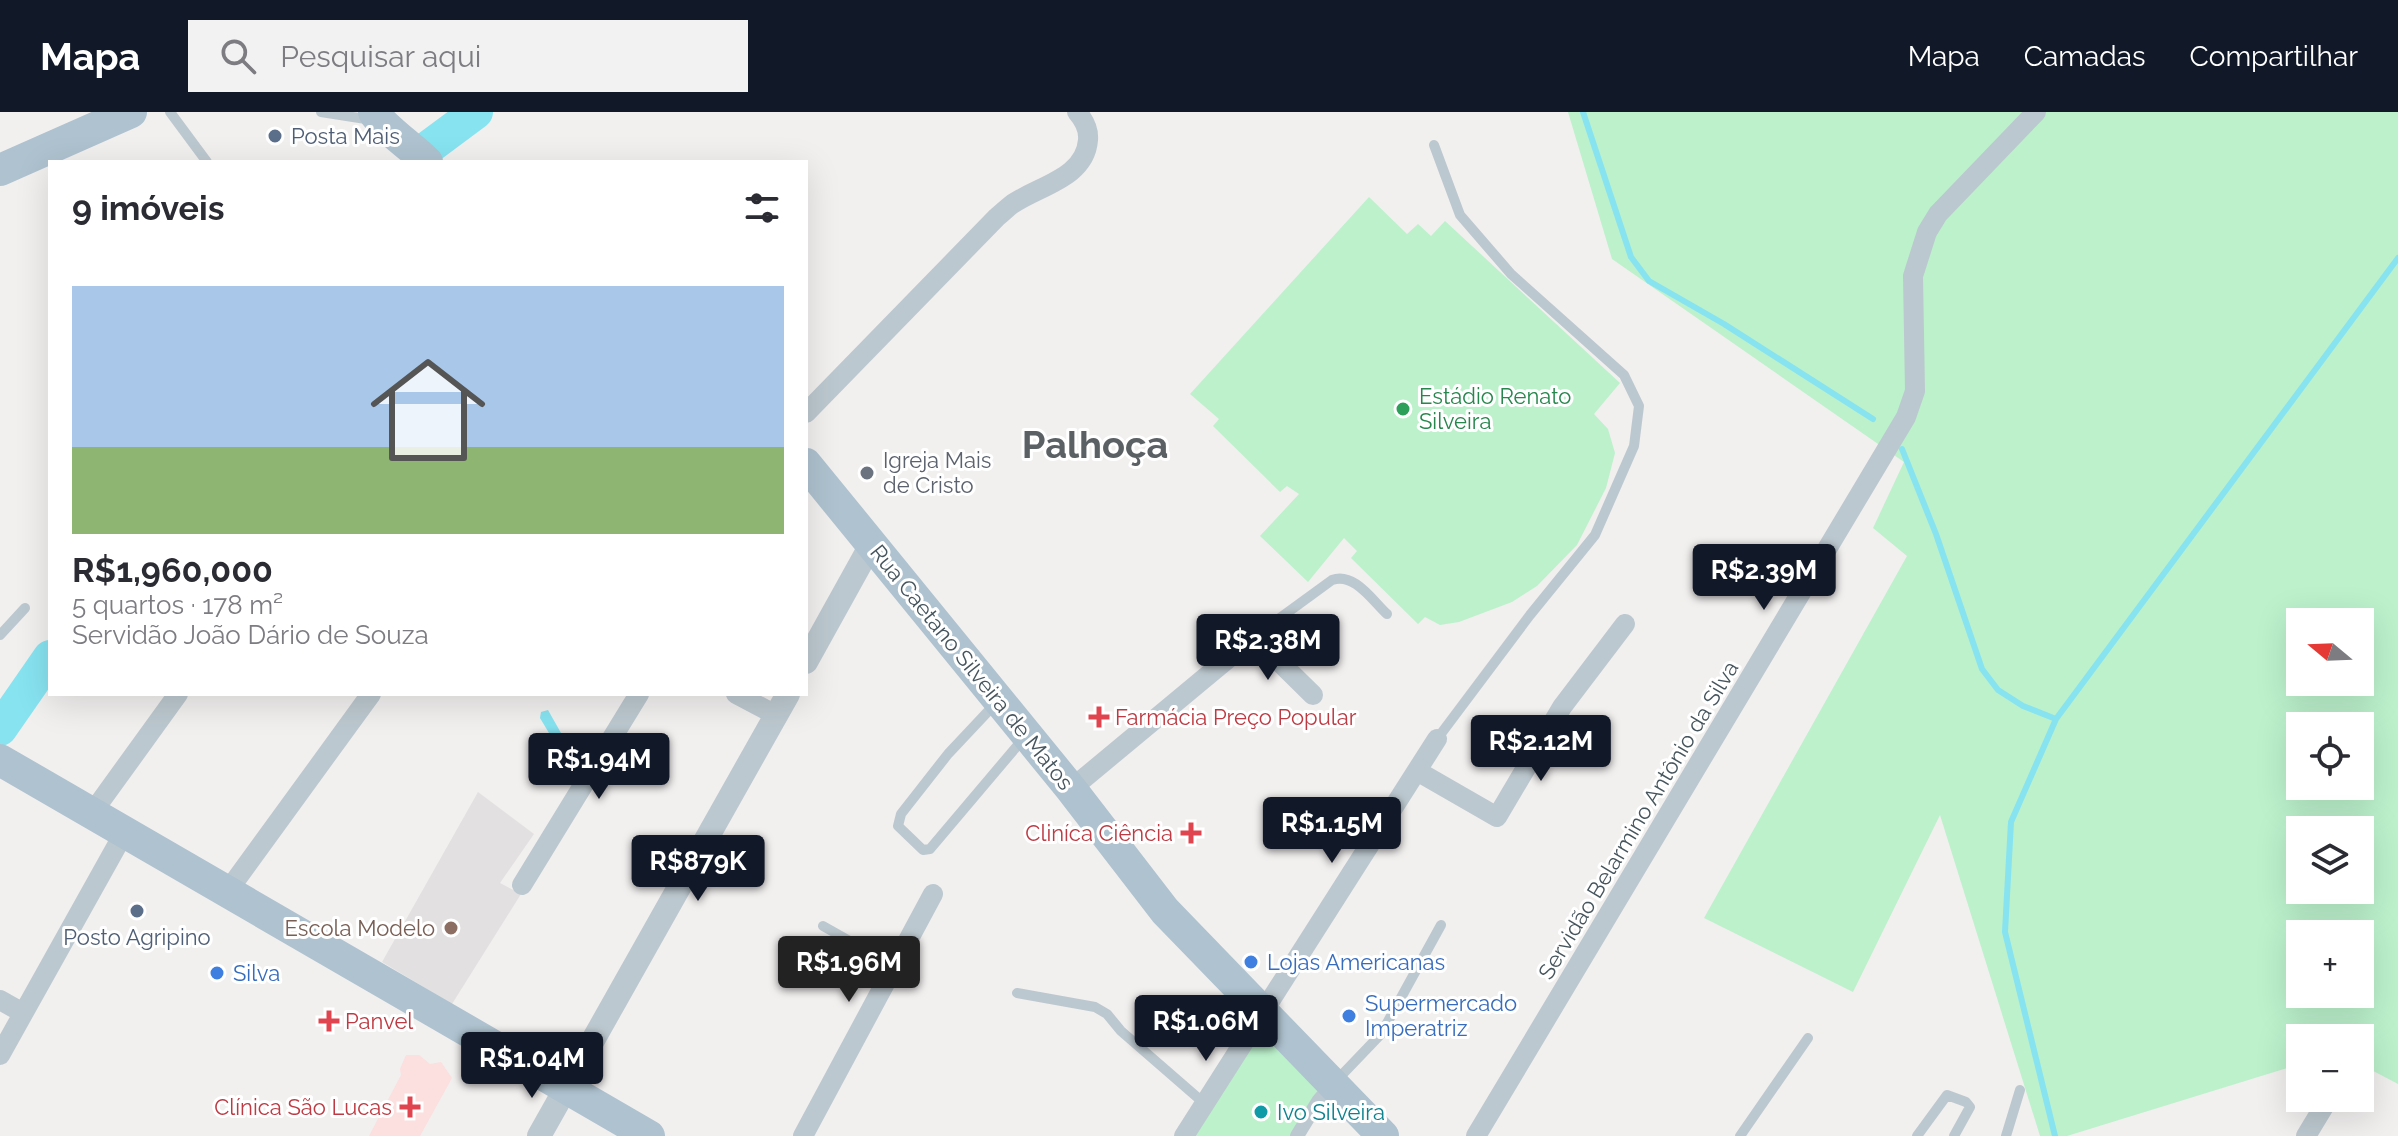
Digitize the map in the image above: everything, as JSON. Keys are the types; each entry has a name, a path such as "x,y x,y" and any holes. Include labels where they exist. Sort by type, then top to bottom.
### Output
{"main road":[{"path":"0,170 131,112"},
{"path":"376,116 425,160"},
{"name":"Rua Caetano Silveira de Matos","path":"808,466 1071,789 1165,911 1383,1136"},
{"path":"0,760 649,1136"}],"street":[{"path":"808,411 997,217 1012,204 1056,182 1080,164 1088,146 1089,134 1077,112"},
{"name":"Servidão Belarmino Antônio da Silva","path":"1476,1136 1906,417 1915,391 1913,276 1927,232 1938,214 2036,112"},
{"path":"808,658 872,543"},
{"path":"1417,771 1497,817 1562,707 1625,624"},
{"path":"1071,789 1254,637 1313,695"},
{"path":"92,813 177,696"},
{"path":"227,892 370,696"},
{"path":"522,885 638,696"},
{"path":"539,1136 782,705 744,696"},
{"path":"1184,1136 1264,1015 1437,739"},
{"path":"0,1055 124,833"},
{"path":"803,1136 933,894"},
{"path":"0,1000 23,1013"},
{"path":"1297,1136 1332,1085"},
{"path":"2306,1136 2321,1112"}],"lane":[{"path":"170,112 206,160"},
{"path":"321,112 354,119 376,116"},
{"path":"1434,145 1460,215 1511,274 1624,375 1639,406 1634,446 1595,535 1530,615 1437,739"},
{"path":"1254,637 1332,580 1341,577 1351,580 1387,614"},
{"path":"0,635 25,608"},
{"path":"999,700 948,754 901,814 898,826 923,850 935,845 1027,735"},
{"path":"1332,1085 1381,1034 1441,925"},
{"path":"823,926 894,966"},
{"path":"1017,993 1095,1007 1107,1014 1121,1031 1205,1104"},
{"path":"1740,1136 1808,1038"},
{"path":"2006,1136 2020,1090"},
{"path":"1917,1136 1947,1095 1966,1102 1970,1107 1954,1136"}],"shaded area":[{"name":"Escola Modelo","path":"478,792 534,834 500,883 521,894 452,1004 382,962"},
{"name":"Clínica São Lucas","path":"406,1055 419,1055 430,1064 441,1062 452,1078 420,1136 369,1136 401,1075 400,1069"}],"green space":[{"path":"1568,112 2398,112 2398,1084 2374,1071 2374,1024 2286,1024 2286,1068 2067,1136 2040,1136 1940,815 1853,992 1704,918 1907,556 1873,528 1904,462 1612,259"},
{"name":"Estádio Renato Silveira","path":"1369,197 1407,234 1418,224 1431,236 1445,221 1620,383 1594,414 1608,429 1615,453 1606,488 1577,545 1537,586 1512,602 1459,622 1440,625 1425,617 1418,624 1351,558 1357,551 1344,538 1308,582 1260,536 1299,494 1287,486 1280,492 1213,426 1219,419 1190,394"},
{"path":"1268,1032 1318,1081 1317,1093 1290,1136 1193,1136 1258,1033"}],"water":[{"path":"548,710 561,733 552,738 540,718 541,712"}],"waterway":[{"path":"429,147 476,112"},
{"path":"1583,112 1631,257 1649,281 1724,324 1873,419"},
{"path":"2055,1136 2005,932 2011,822 2056,719 2398,258"},
{"path":"1902,449 1936,534 1982,669 1998,690 2023,706 2056,719"},
{"path":"0,729 48,660"}],"place":[{"name":"Posta Mais","path":"275,136"},
{"name":"Estádio Renato Silveira","path":"1403,409"},
{"name":"Igreja Mais de Cristo","path":"867,473"},
{"name":"Farmácia Preço Popular","path":"1099,717"},
{"name":"Cliníca Ciência","path":"1191,833"},
{"name":"Posto Agripino","path":"137,911"},
{"name":"Escola Modelo","path":"451,928"},
{"name":"Lojas Americanas","path":"1251,962"},
{"name":"Silva","path":"217,973"},
{"name":"Supermercado Imperatriz","path":"1349,1016"},
{"name":"Panvel","path":"329,1021"},
{"name":"Clínica São Lucas","path":"410,1107"},
{"name":"Ivo Silveira","path":"1261,1112"}],"district":[{"name":"Palhoça","path":"1095,444"}]}
